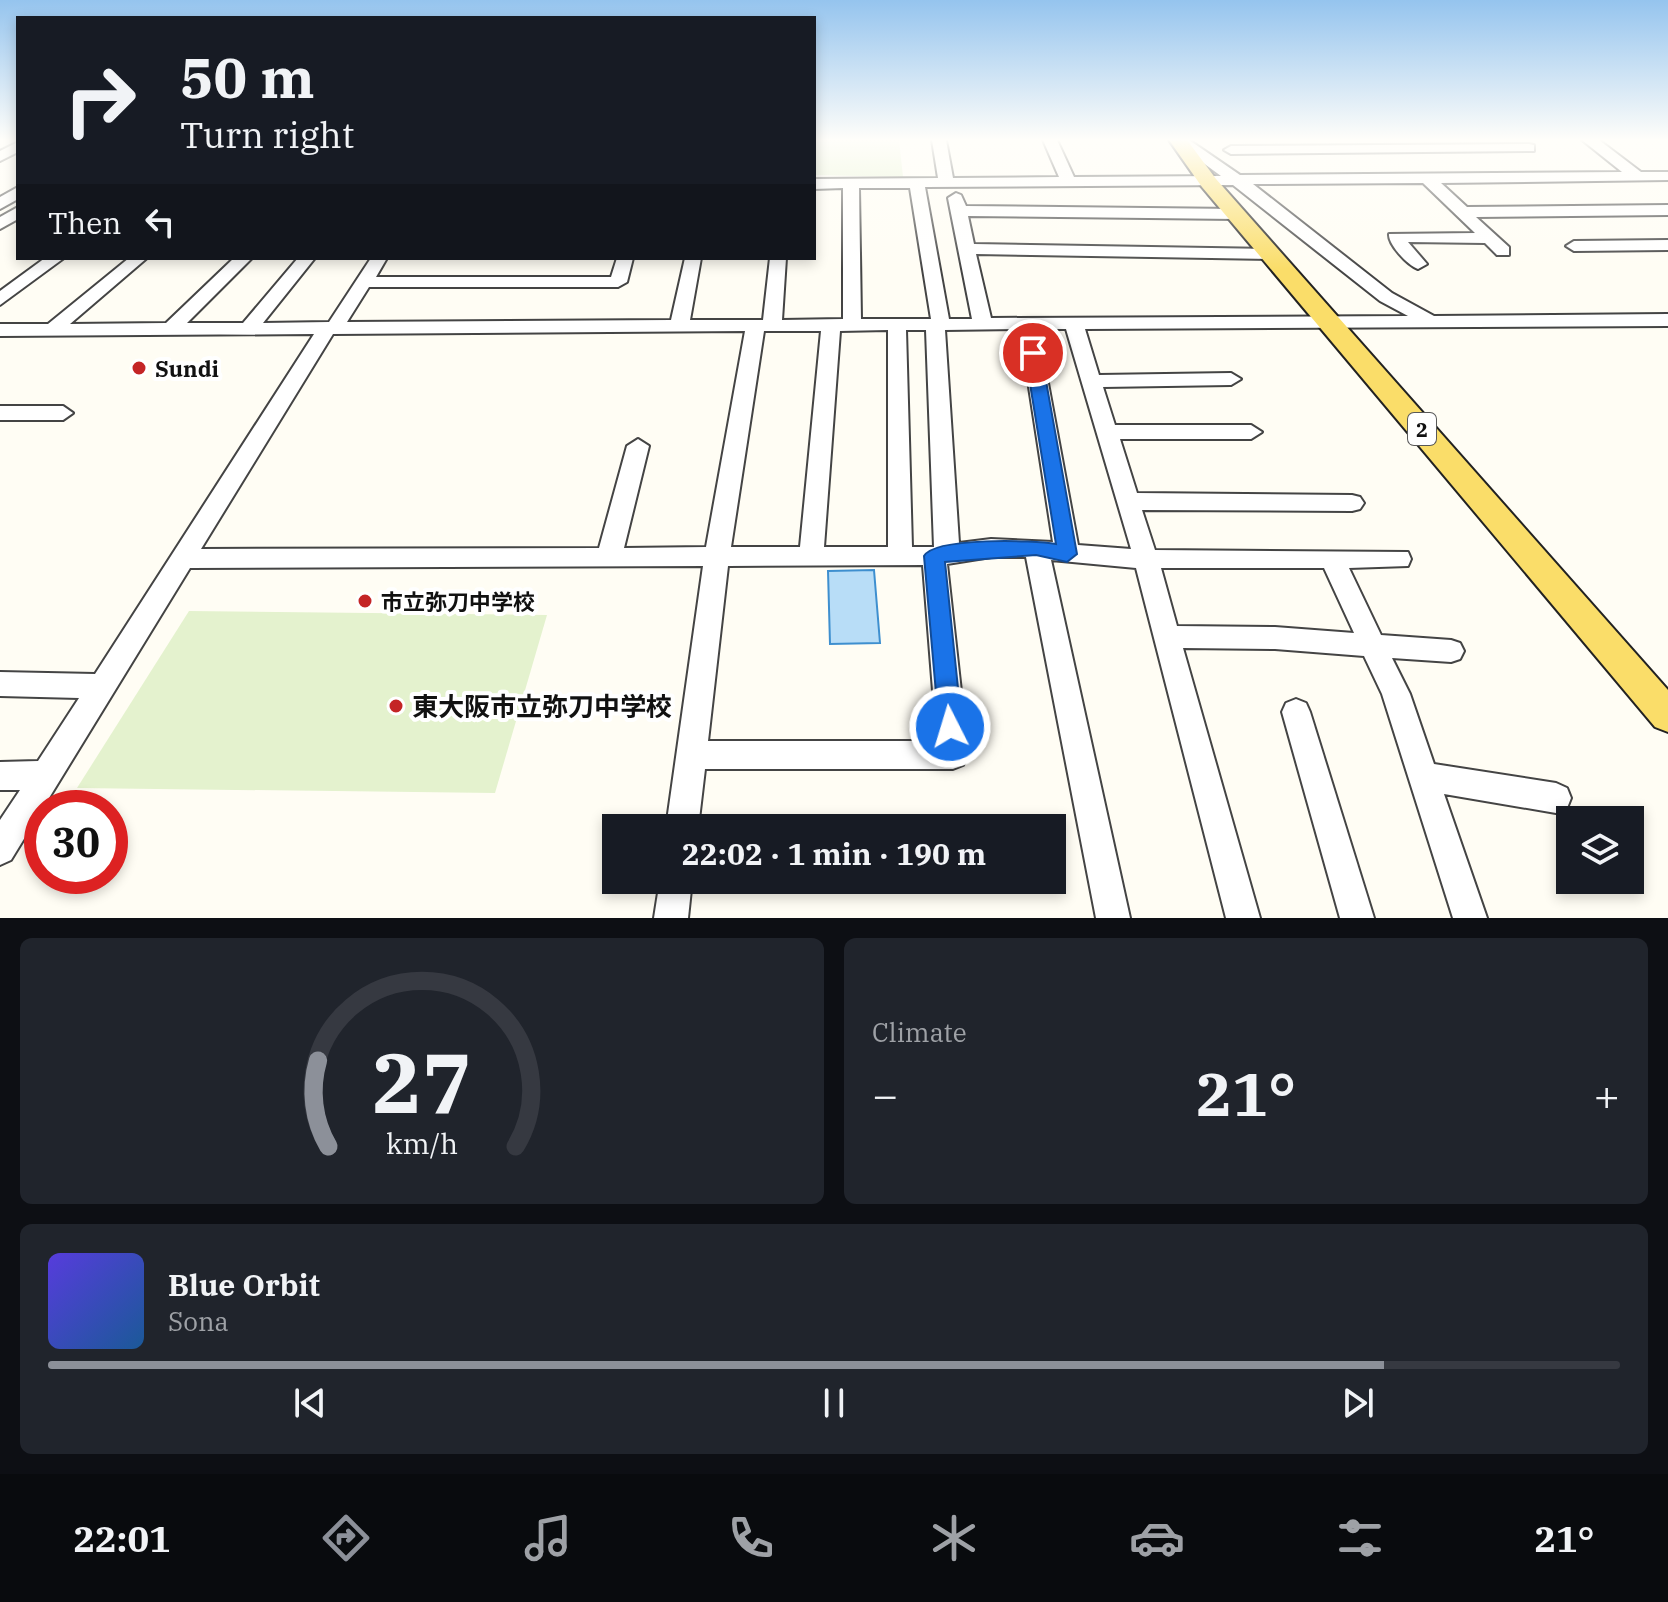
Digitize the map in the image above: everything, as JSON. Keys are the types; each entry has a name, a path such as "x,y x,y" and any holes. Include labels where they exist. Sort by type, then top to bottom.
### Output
{"main road":[{"name":"2","path":"1209,183 1668,716"}],"street":[{"path":"816,184 1209,183"},
{"path":"1247,183 1386,297 1431,321"},
{"path":"1432,183 1503,251"},
{"path":"811,556 842,326 851,184"},
{"path":"692,755 953,755 941,556 938,325 917,185"},
{"path":"950,185 969,249 983,325"},
{"path":"1463,212 1668,210"},
{"path":"959,211 1236,214"},
{"path":"1418,264 1395,237 1490,238"},
{"path":"1574,246 1668,245"},
{"path":"969,249 1271,254"},
{"path":"0,300 53,260"},
{"path":"53,329 137,260"},
{"path":"172,328 242,260"},
{"path":"250,327 305,260"},
{"path":"0,849 179,559 378,260"},
{"path":"364,282 618,282 624,260"},
{"path":"679,327 693,260"},
{"path":"684,814 717,557 778,260"},
{"path":"4,333 53,329 250,327 764,327 1668,320"},
{"path":"1028,324 1067,554"},
{"path":"1074,324 1146,559 1243,918"},
{"path":"897,326 900,556"},
{"path":"1091,381 1231,379"},
{"path":"0,413 63,413"},
{"path":"1107,432 1251,432"},
{"path":"609,557 638,446"},
{"path":"1128,501 1352,503"},
{"path":"179,559 941,556 991,548 1036,548 1067,554 1146,559 1399,559"},
{"path":"1036,548 1113,918"},
{"path":"1332,559 1396,694 1470,918"},
{"path":"1167,637 1275,638 1451,651"},
{"path":"0,684 100,686"},
{"path":"1296,712 1357,918"},
{"path":"0,776 44,775"},
{"path":"1423,776 1556,798"},
{"path":"671,918 674,894"}],"green space":[{"path":"189,611 547,615 495,793 77,788"}],"water":[{"path":"874,570 880,643 830,644 828,571"}],"place":[{"name":"Sundi","path":"139,368"},
{"name":"市立弥刀中学校","path":"365,601"},
{"name":"東大阪市立弥刀中学校","path":"396,706"}],"route":[{"path":"950,727 934,556 991,548 1036,548 1067,554 1033,353"}]}
